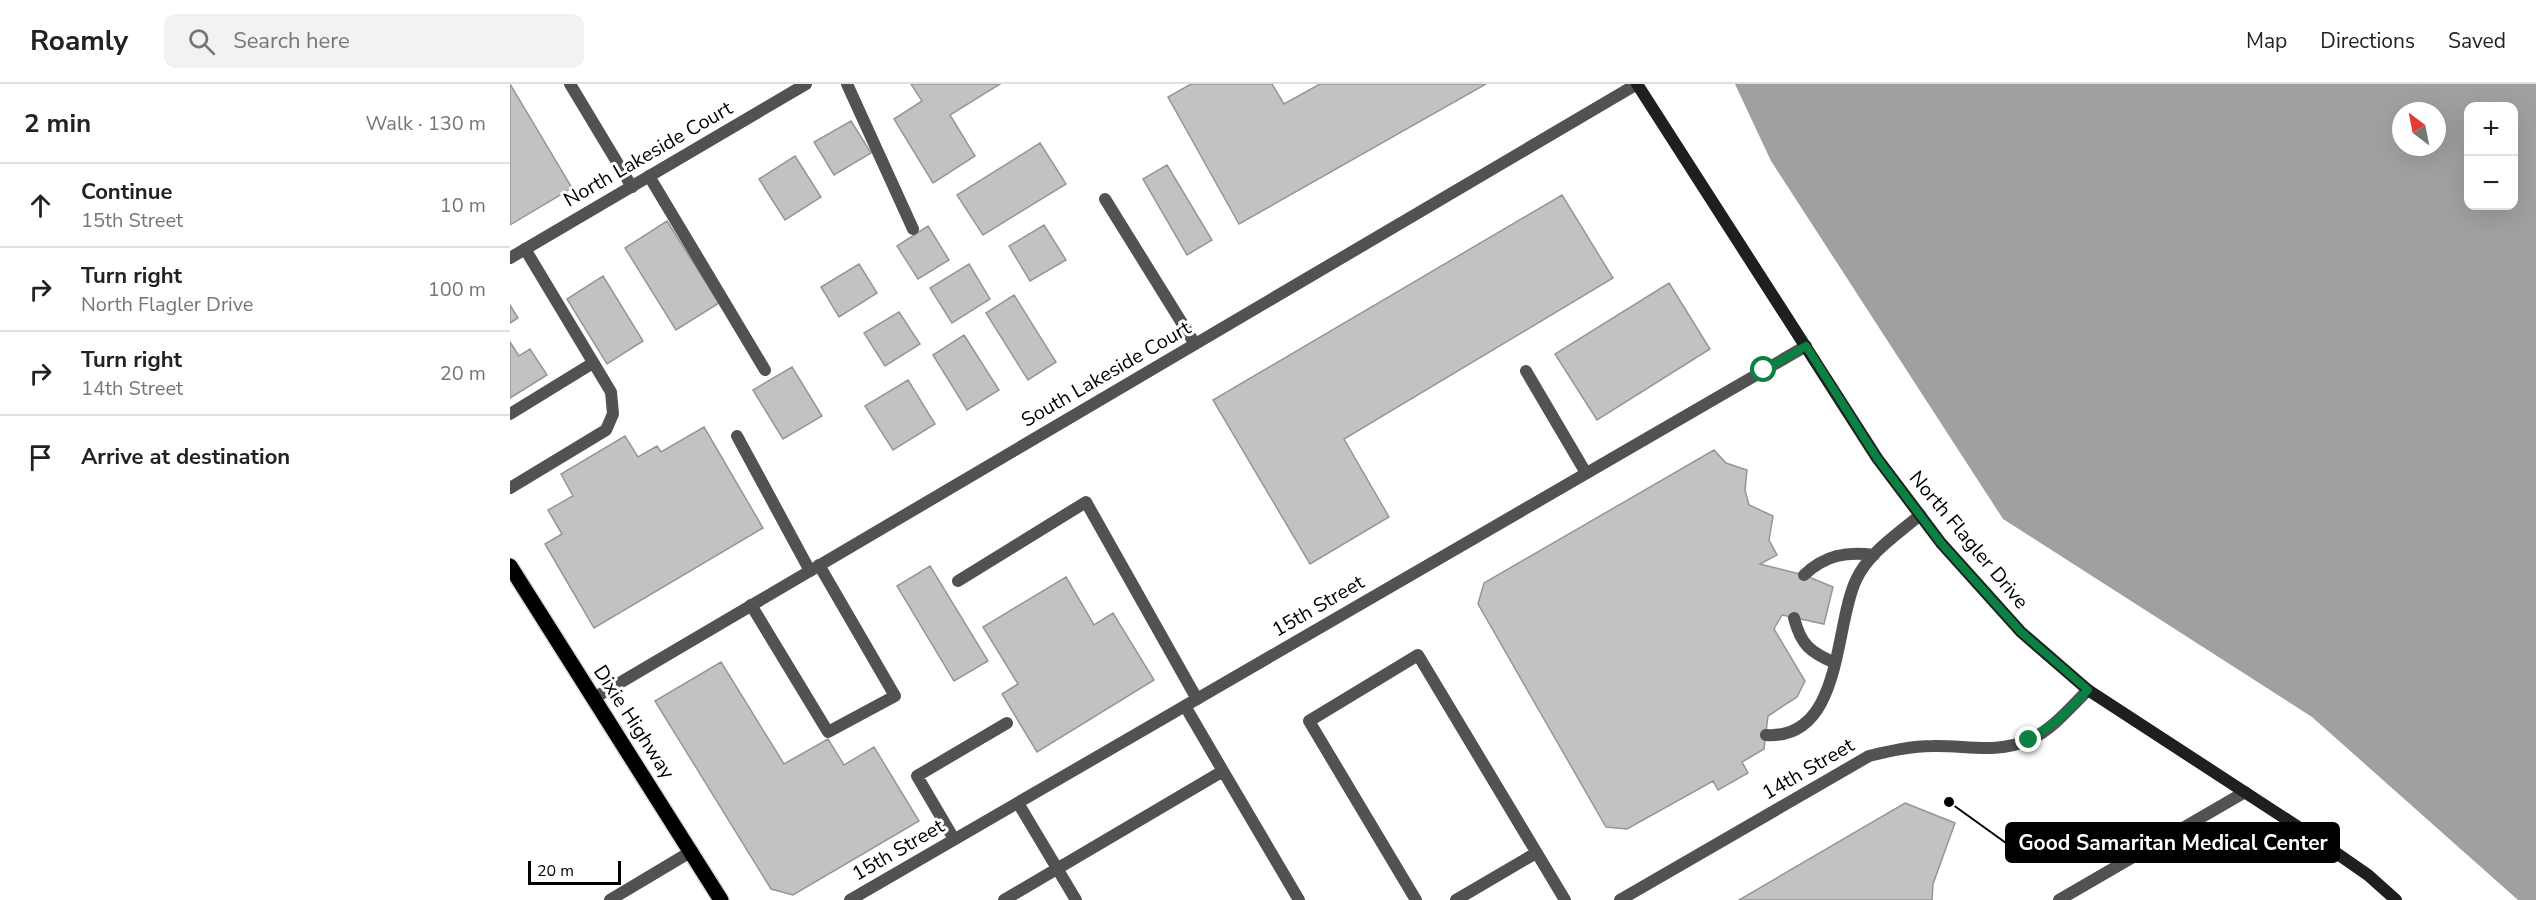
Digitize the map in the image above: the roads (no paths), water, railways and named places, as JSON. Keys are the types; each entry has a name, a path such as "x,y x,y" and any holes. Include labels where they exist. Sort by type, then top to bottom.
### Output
{"main road":[{"name":"Dixie Highway","path":"510,566 721,900"}],"street":[{"path":"570,84 632,187"},
{"name":"North Lakeside Court","path":"510,258 806,84"},
{"path":"847,84 913,229"},
{"name":"South Lakeside Court","path":"594,698 1637,84"},
{"name":"North Flagler Drive","path":"1637,84 1877,458 1941,543 2021,632 2088,690 2368,875 2396,900"},
{"path":"649,177 765,370"},
{"path":"1105,199 1196,344"},
{"path":"510,488 606,430 613,414 611,392 525,249"},
{"name":"15th Street","path":"850,900 1806,346"},
{"path":"510,414 593,363"},
{"path":"1526,371 1586,473"},
{"path":"737,436 814,568 895,696 828,732 751,605"},
{"path":"958,581 1086,502 1197,699"},
{"path":"1766,735 1779,736 1791,733 1817,711 1826,692 1855,582 1863,566 1920,515"},
{"path":"1804,575 1839,555 1854,552 1874,555"},
{"path":"1794,618 1806,646 1818,656 1835,663"},
{"path":"1416,900 1309,721 1418,655 1565,900"},
{"name":"14th Street","path":"1620,900 1869,756 1932,746 1989,750 2029,740 2058,720 2088,690"},
{"path":"1185,706 1299,900"},
{"path":"954,839 917,776 1007,723"},
{"path":"1004,900 1223,771"},
{"path":"2059,900 2245,792"},
{"path":"1018,803 1076,900"},
{"path":"610,900 692,851"},
{"path":"1456,900 1474,896 1536,853"}],"place":[{"name":"Good Samaritan Medical Center","path":"1949,802"}]}
